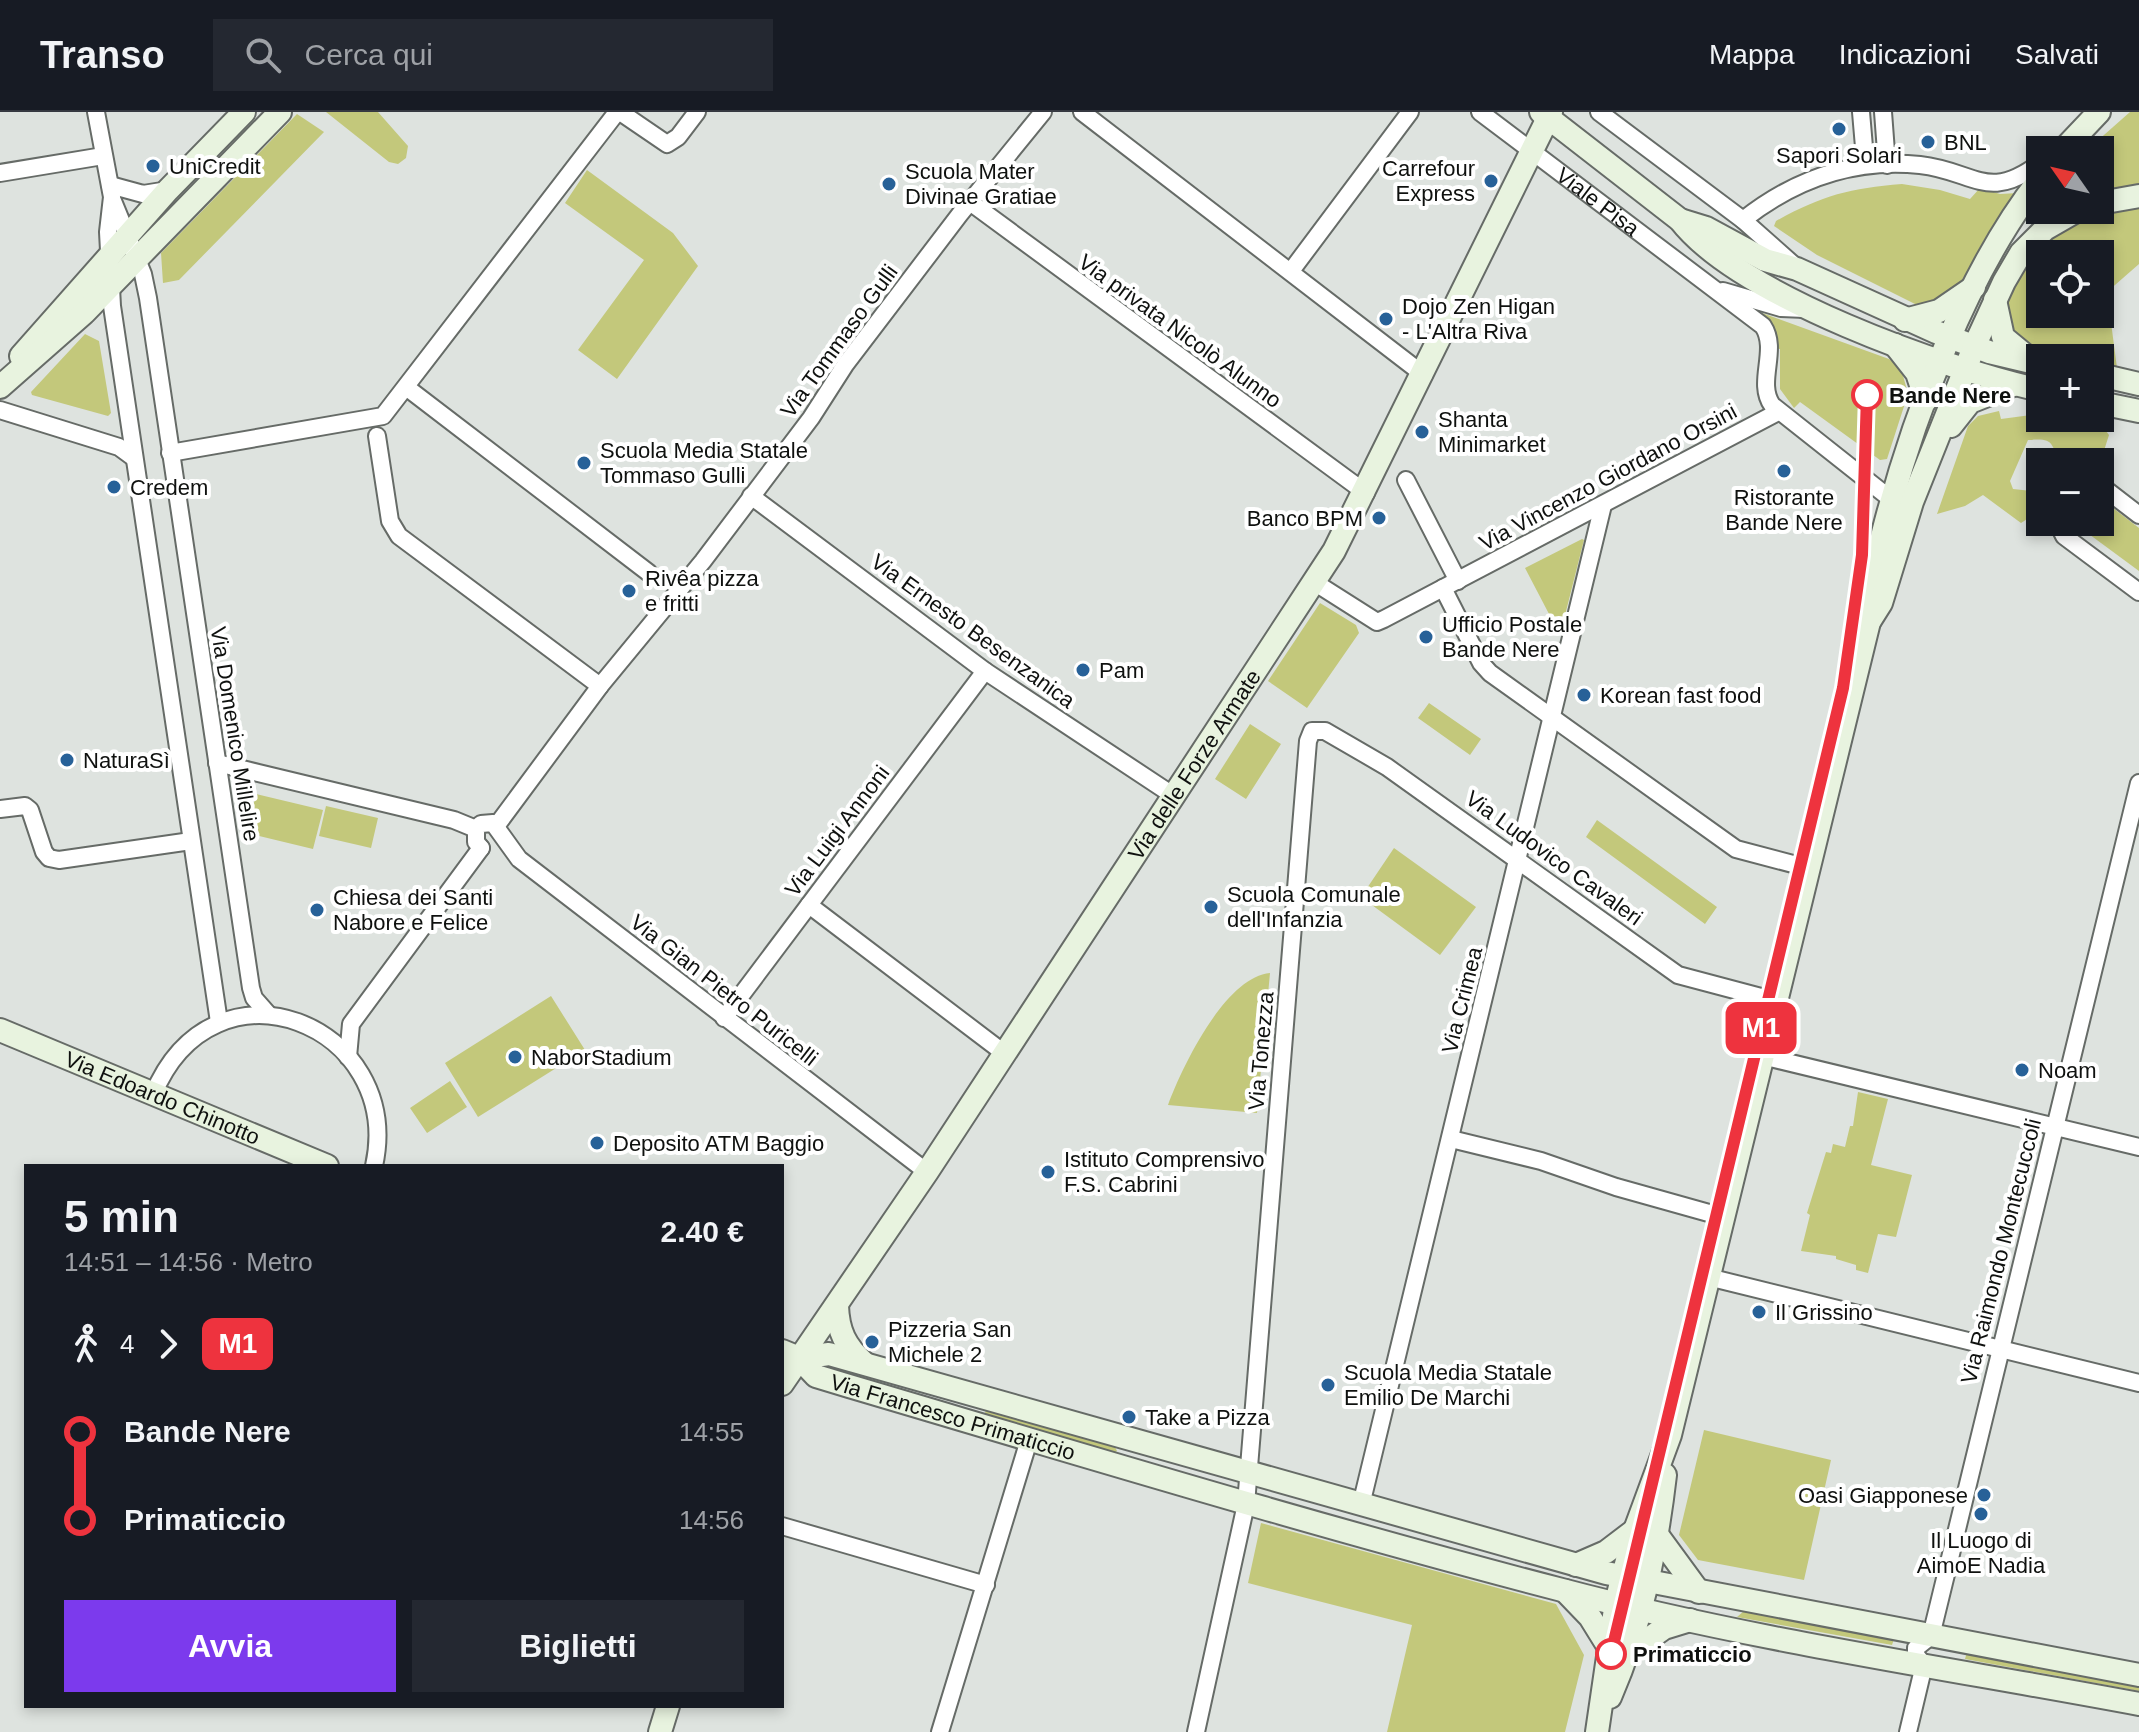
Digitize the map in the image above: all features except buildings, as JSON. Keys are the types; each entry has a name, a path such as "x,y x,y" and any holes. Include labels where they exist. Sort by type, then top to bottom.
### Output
{"street":[{"path":"96,112 123,253"},
{"path":"0,387 110,287 123,253 168,190 244,112"},
{"path":"0,387 41,331 280,112"},
{"path":"170,453 375,418 389,410 618,112 667,144 697,112"},
{"path":"1082,112 1424,375"},
{"path":"1291,271 1410,112"},
{"name":"Viale Pisa","path":"1480,112 1763,326 1769,336 1767,393 1778,412"},
{"path":"1599,112 1743,220 1797,269"},
{"path":"1861,112 1864,147"},
{"path":"1883,112 1887,165"},
{"path":"2074,136 2099,112"},
{"name":"Viale Pisa","path":"1547,114 1680,220"},
{"name":"Via delle Forze Armate","path":"784,1378 791,1355 837,1306 1314,582 1366,493 1532,152 1547,114"},
{"name":"Via Tommaso Gulli","path":"500,830 600,686 751,496 1035,115"},
{"path":"0,173 103,156"},
{"path":"1743,220 1802,182 1855,166 1938,168 1995,185 2019,179 2026,174"},
{"path":"111,191 143,194 168,190"},
{"name":"Via Domenico Millelire","path":"111,191 123,253 148,298 251,988 254,998 269,1015"},
{"path":"2114,200 2139,196"},
{"path":"1869,622 1867,599 1892,500 1926,400 1976,285 2004,230 2026,199"},
{"name":"Via privata Nicolò Alunno","path":"970,202 1366,493"},
{"path":"1680,220 1706,228 1765,260 1797,269 1951,339 2026,361"},
{"path":"1680,220 1697,242 1717,258 1811,309 1964,370 2026,387"},
{"path":"1599,1724 1618,1650 1641,1609 1658,1536 1669,1440 1869,622 1881,603 1912,502 1995,300 2011,268 2033,240 2053,224"},
{"path":"1905,320 1939,311 1976,285"},
{"path":"110,287 219,1022"},
{"path":"1717,289 1781,308 1811,309"},
{"path":"1995,300 2003,337 2026,355"},
{"path":"1895,344 1917,373 1926,400"},
{"path":"2114,378 2139,384"},
{"path":"1932,455 1970,402 2014,384"},
{"path":"406,387 649,573"},
{"path":"2114,406 2139,411"},
{"path":"0,410 119,447 134,458"},
{"path":"1778,412 1892,500"},
{"name":"Via Vincenzo Giordano Orsini","path":"1314,582 1377,622 1778,412"},
{"path":"377,436 390,521 399,536 600,686"},
{"path":"1406,480 1484,668 1736,849 1808,868"},
{"name":"Via Ernesto Besenzanica","path":"751,496 985,671 1174,796"},
{"path":"2114,496 2139,515"},
{"name":"Via Crimea","path":"1361,1505 1603,505"},
{"path":"2069,536 2139,592"},
{"name":"Via Luigi Annoni","path":"724,1018 985,671"},
{"name":"Via Ludovico Cavaleri","path":"1316,729 1387,767 1519,858 1678,975 1776,1001"},
{"name":"Via Tonezza","path":"1196,1732 1246,1504 1308,741 1316,729"},
{"path":"217,763 454,820 476,829"},
{"name":"Via Raimondo Montecuccoli","path":"1931,1636 2139,783"},
{"path":"0,809 25,806 30,810 44,852 49,858 59,860 191,841"},
{"path":"476,829 485,822 500,830 496,848 481,848"},
{"path":"476,829 476,842 481,848"},
{"name":"Via Gian Pietro Puricelli","path":"500,830 519,859 927,1172"},
{"path":"348,1057 351,1024 481,848"},
{"path":"809,905 1004,1053"},
{"path":"153,1095 162,1072 189,1039 237,1015 269,1015 327,1030 351,1024"},
{"path":"312,1028 348,1057 373,1101 378,1143 374,1164"},
{"name":"Via Edoardo Chinotto","path":"0,1030 322,1164"},
{"path":"1762,1056 2139,1147"},
{"path":"1451,1139 1541,1161 1616,1187 1723,1217"},
{"path":"1708,1277 2139,1383"},
{"path":"837,1306 838,1329 850,1351 866,1365"},
{"name":"Via Francesco Primaticcio","path":"791,1355 829,1354 1530,1553 1699,1592"},
{"name":"Via Francesco Primaticcio","path":"791,1355 816,1376 961,1420 1141,1470 1246,1504 1641,1609"},
{"path":"961,1420 959,1406 970,1396"},
{"path":"940,1732 1029,1440"},
{"path":"1116,1463 1128,1451 1124,1440"},
{"path":"1618,1650 1616,1602 1635,1530 1669,1440"},
{"path":"1141,1470 1138,1456 1151,1447"},
{"path":"1292,1515 1288,1498 1298,1489"},
{"path":"784,1527 986,1585"},
{"path":"1576,1565 1606,1552 1635,1530"},
{"path":"1658,1536 1699,1592 2139,1675"},
{"path":"1518,1578 1534,1566 1530,1553"},
{"path":"1565,1591 1618,1650"},
{"path":"1641,1609 2139,1704"},
{"path":"1618,1650 1664,1628 1691,1620"},
{"path":"1908,1732 1924,1665 1938,1652 1931,1636"},
{"path":"660,1732 667,1708"}],"green space":[{"path":"326,112 378,112 408,146 406,158 398,164 389,162"},
{"path":"2130,112 2139,112 2139,184 2114,188 2114,136 2103,136"},
{"path":"297,114 324,132 179,280 163,283 161,253"},
{"path":"587,170 673,233 698,266 617,379 578,350 644,260 565,203"},
{"path":"1902,184 1970,199 1980,188 2000,194 2018,193 1984,240 1954,299 1917,305 1817,255 1774,226 1776,221 1822,199 1867,188"},
{"path":"2139,208 2139,264 2114,286 2114,240 2051,240 2076,224 2114,224 2114,212"},
{"path":"2026,267 2026,328 2112,328 2114,344 2026,344 2025,350 2001,317"},
{"path":"1751,309 1889,359 1901,368 1908,394 1887,459 1880,460 1800,402 1794,408 1780,389 1780,349 1774,348"},
{"path":"85,334 99,341 111,413 108,416 32,395 31,392"},
{"path":"1999,411 2001,419 2026,416 2026,432 2107,432 2109,435 2105,448 2053,448 2047,441 2028,440 2010,481 2013,489 2026,490 2026,520 2021,523 1983,495 1965,506 1937,514 1968,426 1978,416"},
{"path":"2114,509 2139,528 2139,571 2092,536 2114,536"},
{"path":"1584,540 1560,635 1525,568"},
{"path":"1320,603 1356,625 1359,633 1307,708 1268,681"},
{"path":"1429,703 1481,739 1470,755 1418,718"},
{"path":"1250,724 1281,744 1246,799 1215,779"},
{"path":"256,794 323,810 313,849 247,833"},
{"path":"326,806 378,818 371,848 319,836"},
{"path":"1597,820 1717,907 1705,924 1586,837"},
{"path":"1394,848 1476,907 1440,955 1361,897"},
{"path":"1270,973 1257,1113 1168,1105 1207,1026 1237,990 1253,978"},
{"name":"NaborStadium","path":"551,996 585,1050 478,1117 445,1063"},
{"path":"450,1081 467,1107 427,1133 410,1108"},
{"path":"1858,1092 1888,1099 1871,1165 1912,1175 1896,1237 1878,1234 1868,1273 1856,1270 1856,1265 1836,1259 1836,1256 1801,1251 1810,1215 1807,1213 1826,1152 1831,1153 1833,1144 1845,1147 1850,1126 1853,1126"},
{"path":"986,1410 1115,1447 1117,1451 1113,1454 984,1416"},
{"path":"1704,1430 1831,1460 1804,1580 1698,1560 1679,1535"},
{"path":"1261,1523 1556,1604 1584,1655 1565,1732 1387,1732 1412,1625 1248,1583"},
{"path":"1744,1611 1894,1639 1892,1645 1737,1617"},
{"path":"1967,1652 2139,1684 2139,1691 1965,1659"}],"metro line":[{"name":"M1","path":"1611,1654 1843,688 1862,555 1867,395"}],"place":[{"name":"Sapori Solari","path":"1839,129"},
{"name":"BNL","path":"1928,142"},
{"name":"UniCredit","path":"153,166"},
{"name":"Carrefour Express","path":"1491,181"},
{"name":"Scuola Mater Divinae Gratiae","path":"889,184"},
{"name":"Dojo Zen Higan - L'Altra Riva","path":"1386,319"},
{"name":"Bande Nere","path":"1867,395"},
{"name":"Shanta Minimarket","path":"1422,432"},
{"name":"Scuola Media Statale Tommaso Gulli","path":"584,463"},
{"name":"Ristorante Bande Nere","path":"1784,471"},
{"name":"Credem","path":"114,487"},
{"name":"Banco BPM","path":"1379,518"},
{"name":"Rivêa pizza e fritti","path":"629,591"},
{"name":"Ufficio Postale Bande Nere","path":"1426,637"},
{"name":"Pam","path":"1083,670"},
{"name":"Korean fast food","path":"1584,695"},
{"name":"NaturaSì","path":"67,760"},
{"name":"Scuola Comunale dell'Infanzia","path":"1211,907"},
{"name":"Chiesa dei Santi Nabore e Felice","path":"317,910"},
{"name":"NaborStadium","path":"515,1057"},
{"name":"Noam","path":"2022,1070"},
{"name":"Deposito ATM Baggio","path":"597,1143"},
{"name":"Istituto Comprensivo F.S. Cabrini","path":"1048,1172"},
{"name":"Il Grissino","path":"1759,1312"},
{"name":"Pizzeria San Michele 2","path":"872,1342"},
{"name":"Scuola Media Statale Emilio De Marchi","path":"1328,1385"},
{"name":"Take a Pizza","path":"1129,1417"},
{"name":"Oasi Giapponese","path":"1984,1495"},
{"name":"Il Luogo di AimoE Nadia","path":"1981,1514"},
{"name":"Primaticcio","path":"1611,1654"}]}
